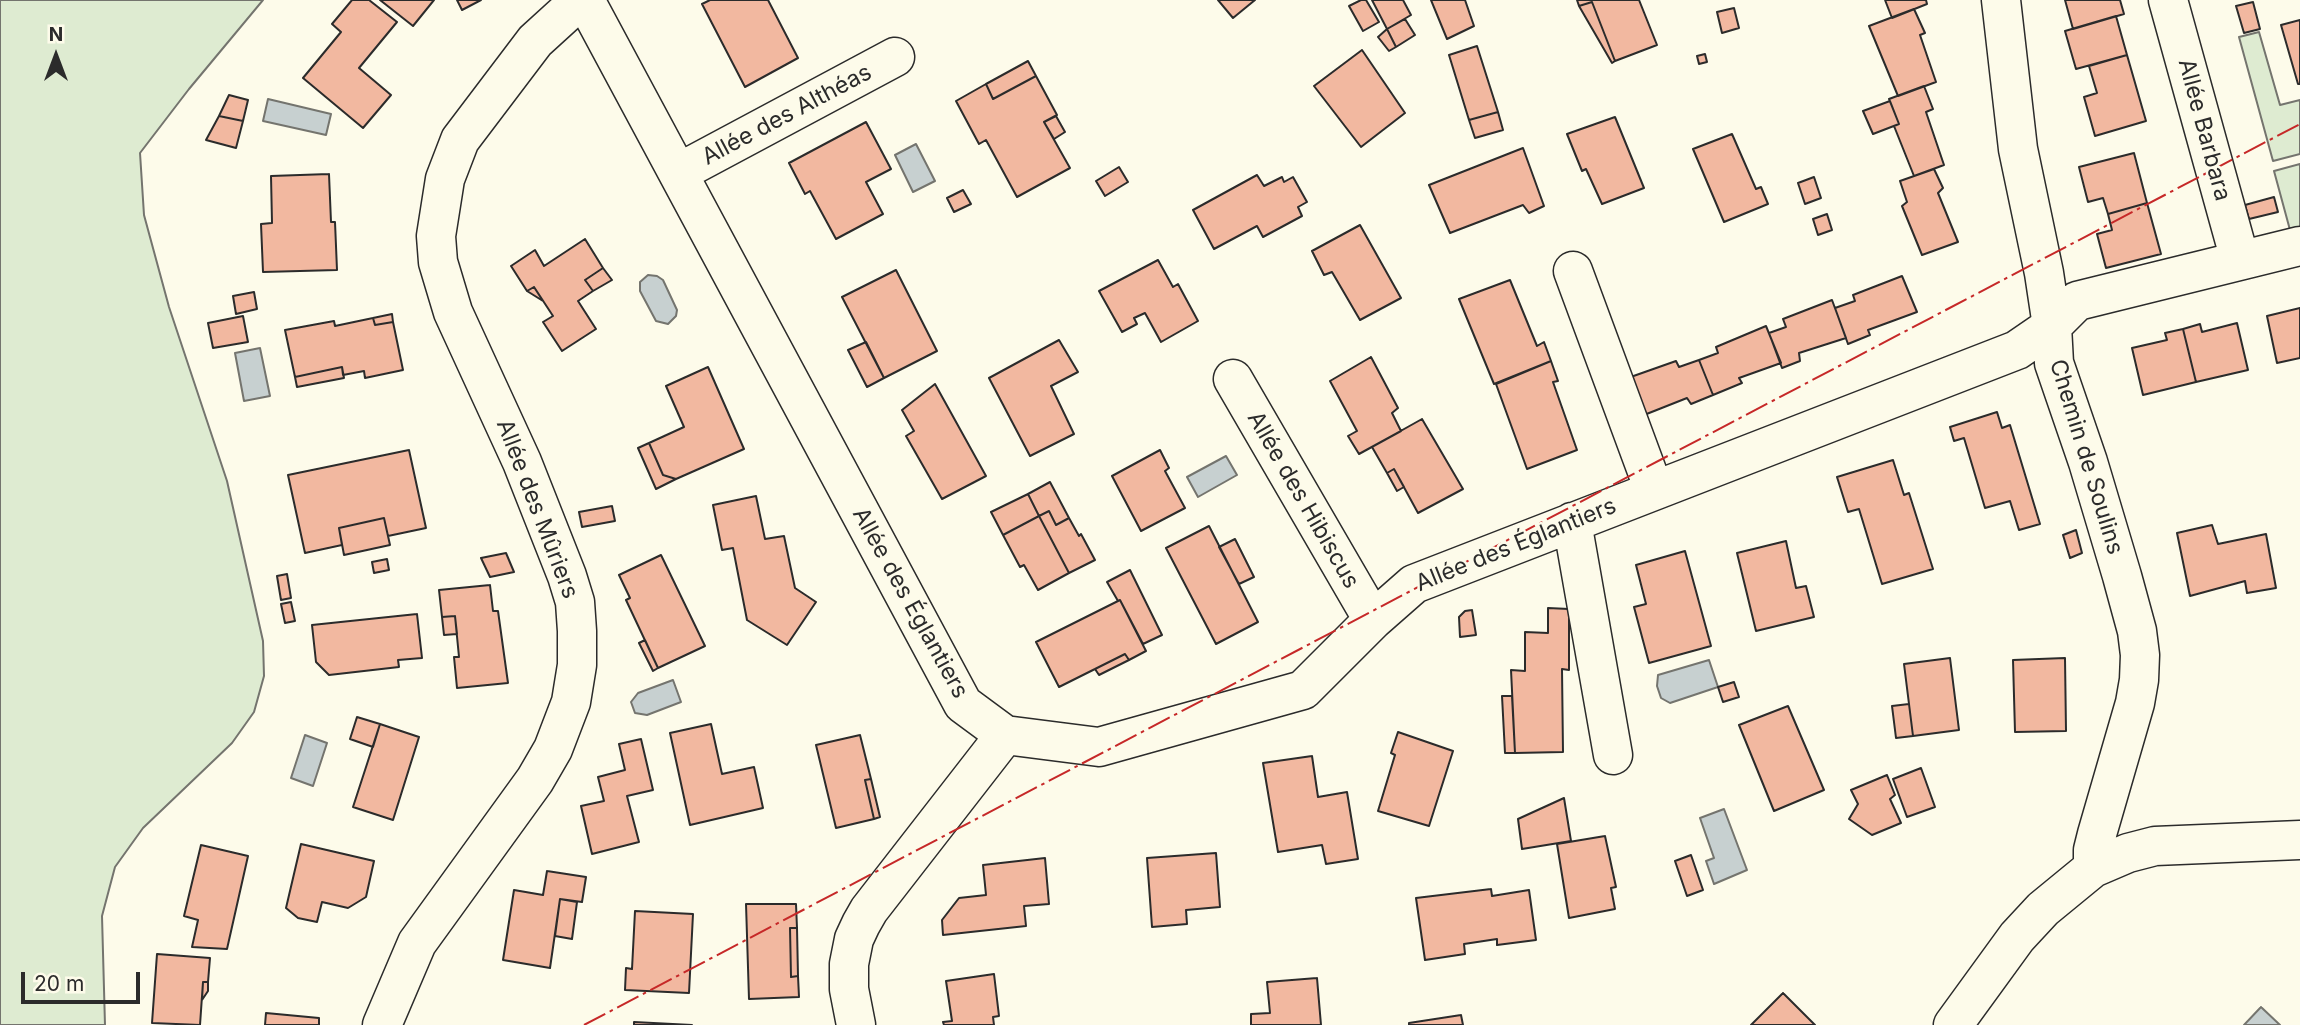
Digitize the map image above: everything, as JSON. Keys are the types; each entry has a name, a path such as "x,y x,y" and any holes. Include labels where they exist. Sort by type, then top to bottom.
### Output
{"street":[{"name":"Allée des Mûriers","path":"382,1025 417,943 535,780 553,749 571,702 577,665 575,602 522,462 453,312 438,262 436,236 445,178 460,140 535,41 580,0"},
{"name":"Allée des Églantiers","path":"585,0 963,704 1005,735 1100,747 1303,690 1373,620 1414,584 2017,350 2052,326"},
{"name":"Chemin de Soulins","path":"2001,0 2018,149 2044,273 2054,363 2119,563 2137,631 2140,655 2139,680 2134,703 2096,834 2093,868"},
{"name":"Allée Barbara","path":"2168,0 2240,260"},
{"name":"Allée des Althéas","path":"678,173 895,57"},
{"path":"2052,326 2077,301 2300,246"},
{"path":"1573,271 1654,490"},
{"name":"Allée des Hibiscus","path":"1233,379 1373,620"},
{"path":"1572,522 1613,755"},
{"path":"856,1025 849,989 849,964 854,939 861,924 869,910 1005,735"},
{"path":"1953,1025 2017,937 2043,909 2093,868 2128,853 2155,846 2300,840"}],"green space":[{"path":"0,0 263,0 140,153 144,215 169,307 227,481 263,641 264,676 254,712 232,743 143,828 115,867 102,916 105,1025 0,1025"},
{"path":"2259,32 2280,105 2300,100 2300,154 2273,161 2239,37"},
{"path":"2300,164 2300,228 2290,230 2274,171"}],"shaded area":[{"path":"268,99 331,114 326,135 263,121"},
{"path":"916,144 935,181 913,192 895,155"},
{"path":"648,275 663,280 677,310 676,316 668,324 656,321 640,291 640,282"},
{"path":"260,348 270,396 244,401 235,353"},
{"path":"1226,456 1237,475 1198,497 1187,477"},
{"path":"1709,660 1718,687 1670,703 1661,698 1657,686 1658,675"},
{"path":"673,680 681,702 647,715 635,713 631,702 638,693"},
{"path":"305,735 327,743 313,786 291,778"},
{"path":"1724,809 1747,870 1714,884 1706,861 1714,858 1700,818"},
{"path":"2261,1007 2280,1025 2244,1025"}],"building":[{"path":"352,0 369,0 397,22 359,68 391,95 363,128 303,78 341,32 332,24"},
{"path":"380,0 434,0 413,26"},
{"path":"457,0 481,0 462,10"},
{"path":"710,0 768,0 798,58 745,87 702,4"},
{"path":"1218,0 1255,0 1233,18"},
{"path":"1366,0 1379,22 1363,31 1349,6"},
{"path":"1372,0 1403,0 1411,15 1387,29"},
{"path":"1431,0 1465,0 1474,26 1447,39"},
{"path":"1577,0 1639,0 1657,45 1615,61 1592,2 1579,6"},
{"path":"1885,0 1926,0 1927,4 1892,18"},
{"path":"2065,0 2120,0 2124,14 2073,29"},
{"path":"1592,2 1615,61 1612,63 1579,6"},
{"path":"2253,2 2260,29 2244,33 2236,6"},
{"path":"1734,8 1739,28 1722,33 1717,12"},
{"path":"1914,9 1925,33 1920,35 1936,82 1898,96 1869,26"},
{"path":"2116,16 2127,55 2076,69 2065,31"},
{"path":"1405,19 1415,35 1396,47 1387,29"},
{"path":"2300,20 2300,84 2298,84 2281,25"},
{"path":"1387,29 1396,47 1389,51 1378,37"},
{"path":"1477,46 1498,112 1469,120 1449,55"},
{"path":"1362,50 1405,113 1361,147 1314,86"},
{"path":"1705,54 1707,62 1699,64 1697,56"},
{"path":"2127,55 2146,121 2095,136 2084,97 2097,93 2089,66"},
{"path":"1028,61 1036,76 993,99 986,84"},
{"path":"1036,76 1057,115 1044,122 1070,168 1017,197 986,140 979,144 956,101 986,84 993,99"},
{"path":"1924,86 1933,109 1926,112 1944,165 1914,176 1894,126 1899,124 1889,99"},
{"path":"229,95 248,100 243,121 219,116"},
{"path":"1890,101 1899,124 1873,134 1863,111"},
{"path":"1498,112 1503,130 1475,138 1469,120"},
{"path":"219,116 243,121 236,148 206,140"},
{"path":"1056,116 1065,132 1054,139 1044,122"},
{"path":"1615,117 1644,188 1602,204 1586,169 1582,171 1567,134"},
{"path":"866,122 891,169 866,182 883,214 836,239 810,191 805,194 789,163"},
{"path":"1732,134 1756,189 1761,187 1768,204 1724,222 1693,149"},
{"path":"1523,148 1544,206 1529,213 1523,205 1450,233 1429,185"},
{"path":"2134,153 2147,203 2108,214 2103,198 2088,202 2079,167"},
{"path":"1119,167 1128,182 1105,196 1096,181"},
{"path":"1934,169 1943,188 1938,193 1958,242 1922,255 1902,206 1907,202 1900,181"},
{"path":"329,174 337,270 263,272 261,224 272,223 271,176"},
{"path":"1257,175 1264,186 1282,177 1284,182 1293,177 1307,202 1298,207 1302,216 1263,237 1257,226 1214,249 1193,210"},
{"path":"1814,177 1821,198 1805,204 1798,183"},
{"path":"963,190 971,204 954,212 947,198"},
{"path":"2274,197 2278,212 2249,219 2245,205"},
{"path":"2147,203 2161,254 2106,268 2097,234 2112,230 2108,214"},
{"path":"1827,214 1832,230 1818,235 1813,219"},
{"path":"1360,225 1401,298 1360,320 1332,272 1324,275 1312,251"},
{"path":"585,239 603,268 585,280 593,291 578,301 596,329 562,351 543,322 553,316 534,287 527,291 511,266 535,250 544,266"},
{"path":"1158,260 1173,287 1178,284 1198,321 1161,342 1145,313 1134,318 1137,324 1122,332 1099,291"},
{"path":"603,268 612,280 593,291 585,280"},
{"path":"896,270 937,351 884,378 842,297"},
{"path":"1902,276 1917,312 1868,330 1870,335 1848,344 1835,308 1855,301 1853,295"},
{"path":"1510,280 1537,346 1544,342 1551,361 1494,384 1459,299"},
{"path":"534,287 543,301 527,291"},
{"path":"254,292 257,309 236,314 233,296"},
{"path":"1832,300 1846,338 1799,353 1800,361 1782,368 1769,333 1786,327 1783,319"},
{"path":"2300,308 2300,358 2277,363 2267,316"},
{"path":"392,314 393,322 375,325 373,318"},
{"path":"243,316 248,342 213,348 208,323"},
{"path":"373,318 375,325 393,322 403,370 365,378 364,371 343,375 342,367 295,377 285,330 334,321 335,326"},
{"path":"2237,323 2248,370 2196,382 2183,329 2200,324 2202,332"},
{"path":"1766,326 1781,363 1739,378 1742,383 1713,395 1699,360 1718,353 1716,347"},
{"path":"2183,329 2196,382 2143,395 2132,348 2167,340 2165,333"},
{"path":"1059,340 1078,372 1051,386 1074,434 1030,456 989,378"},
{"path":"866,342 884,378 867,387 848,350"},
{"path":"1371,357 1398,408 1392,413 1401,431 1359,454 1348,436 1357,431 1330,381"},
{"path":"1699,360 1713,395 1691,404 1687,398 1639,417 1625,379 1676,361 1679,367"},
{"path":"1551,361 1558,381 1553,382 1577,450 1527,469 1496,384"},
{"path":"342,367 344,378 297,387 295,377"},
{"path":"708,367 744,449 676,479 663,475 649,443 684,427 666,386"},
{"path":"935,384 986,476 942,499 906,436 914,431 902,410"},
{"path":"1997,412 2002,428 2010,425 2040,524 2019,530 2010,501 1985,508 1964,438 1954,441 1950,427"},
{"path":"1422,419 1463,489 1418,513 1394,469 1387,473 1372,447"},
{"path":"649,443 663,475 676,479 656,489 638,448"},
{"path":"409,450 426,528 388,536 384,518 339,528 342,545 305,553 288,475"},
{"path":"1160,450 1169,468 1165,471 1185,508 1141,531 1112,476"},
{"path":"1893,460 1904,495 1909,493 1933,569 1882,584 1859,509 1848,512 1837,477"},
{"path":"1394,469 1404,487 1397,491 1387,473"},
{"path":"1050,482 1069,518 1056,525 1049,511 1039,516 1028,494"},
{"path":"1028,494 1039,516 1003,535 991,512"},
{"path":"756,496 765,539 784,536 795,588 816,602 787,645 747,620 733,548 722,550 713,505"},
{"path":"612,506 615,521 582,527 579,512"},
{"path":"1049,511 1056,525 1069,518 1095,560 1069,573 1039,516"},
{"path":"1039,516 1069,573 1038,590 1024,565 1020,567 1003,535"},
{"path":"384,518 390,545 344,555 339,528"},
{"path":"2212,525 2218,544 2266,534 2276,588 2247,593 2245,581 2190,596 2177,533"},
{"path":"1209,526 1258,622 1216,644 1166,548"},
{"path":"2076,530 2082,553 2070,558 2063,535"},
{"path":"1235,539 1254,577 1239,584 1219,547"},
{"path":"1786,541 1796,588 1806,586 1814,617 1756,631 1737,553"},
{"path":"1685,551 1711,646 1649,663 1634,607 1646,604 1636,565"},
{"path":"506,553 514,572 490,577 481,558"},
{"path":"661,555 705,646 658,668 626,600 630,598 619,575"},
{"path":"387,559 389,570 374,573 372,562"},
{"path":"1130,570 1162,635 1143,644 1120,600 1118,601 1107,582"},
{"path":"287,574 291,598 281,600 277,576"},
{"path":"490,585 493,611 498,611 508,683 457,688 454,657 459,657 455,616 442,617 439,590"},
{"path":"1120,600 1146,651 1129,660 1125,654 1059,687 1036,642"},
{"path":"291,602 295,621 285,623 281,604"},
{"path":"1548,608 1569,609 1569,670 1562,669 1563,752 1515,753 1511,670 1525,671 1525,632 1548,633"},
{"path":"1472,610 1476,635 1460,637 1459,617 1465,611"},
{"path":"417,614 422,658 398,660 399,667 329,675 316,662 312,625"},
{"path":"455,616 457,634 444,635 442,617"},
{"path":"645,640 658,668 653,671 639,643"},
{"path":"1125,654 1129,660 1099,675 1095,669"},
{"path":"1950,658 1959,730 1913,736 1904,664"},
{"path":"2065,658 2066,731 2015,732 2013,660"},
{"path":"1734,682 1739,697 1723,702 1718,687"},
{"path":"1502,696 1512,696 1515,753 1505,753"},
{"path":"1909,704 1913,736 1896,738 1892,706"},
{"path":"1788,706 1824,790 1774,811 1739,725"},
{"path":"357,717 380,724 373,747 350,739"},
{"path":"380,724 419,737 393,820 353,807"},
{"path":"711,724 722,774 754,767 763,808 690,825 670,733"},
{"path":"1398,732 1453,751 1429,826 1378,811 1395,755 1391,753"},
{"path":"860,735 871,779 865,780 874,819 836,828 816,745"},
{"path":"641,739 653,790 627,796 639,842 592,854 581,806 604,801 598,777 625,770 619,744"},
{"path":"1312,756 1318,797 1347,792 1358,859 1326,864 1322,845 1278,852 1263,763"},
{"path":"1921,768 1935,807 1907,817 1893,779"},
{"path":"1887,775 1895,795 1890,799 1901,823 1872,835 1849,819 1858,804 1851,790"},
{"path":"871,779 880,817 874,819 865,780"},
{"path":"1564,798 1571,841 1522,849 1518,819"},
{"path":"1605,836 1616,887 1611,888 1615,909 1569,918 1557,844"},
{"path":"301,844 374,861 366,897 348,908 322,902 317,922 298,918 286,908"},
{"path":"201,845 248,856 227,949 192,947 198,920 184,916"},
{"path":"1216,853 1220,907 1186,910 1187,924 1152,927 1147,858"},
{"path":"1691,855 1703,890 1687,896 1675,861"},
{"path":"1045,858 1049,904 1024,906 1026,926 943,935 942,920 959,898 986,895 983,865"},
{"path":"547,871 586,877 582,902 560,899 550,968 503,960 514,890 543,895"},
{"path":"1491,889 1492,896 1529,890 1536,940 1497,945 1497,939 1464,944 1465,954 1425,960 1416,898"},
{"path":"560,899 577,902 572,939 555,936"},
{"path":"746,904 796,904 797,928 790,928 791,977 798,976 799,997 749,999"},
{"path":"635,911 693,914 689,993 625,990 626,968 632,969"},
{"path":"790,928 797,928 798,976 791,977"},
{"path":"157,954 210,958 208,982 203,982 200,1025 152,1023"},
{"path":"994,974 999,1016 993,1017 994,1025 944,1025 943,1022 952,1021 946,981"},
{"path":"1317,978 1321,1025 1251,1025 1251,1014 1270,1013 1267,982"},
{"path":"203,982 208,982 208,991 202,1000"},
{"path":"1783,993 1815,1025 1751,1025"},
{"path":"266,1013 319,1018 319,1025 265,1025"},
{"path":"1461,1015 1463,1025 1409,1025 1409,1023"},
{"path":"634,1022 692,1025 634,1025"}],"power":[{"path":"584,1025 2300,124"}]}
